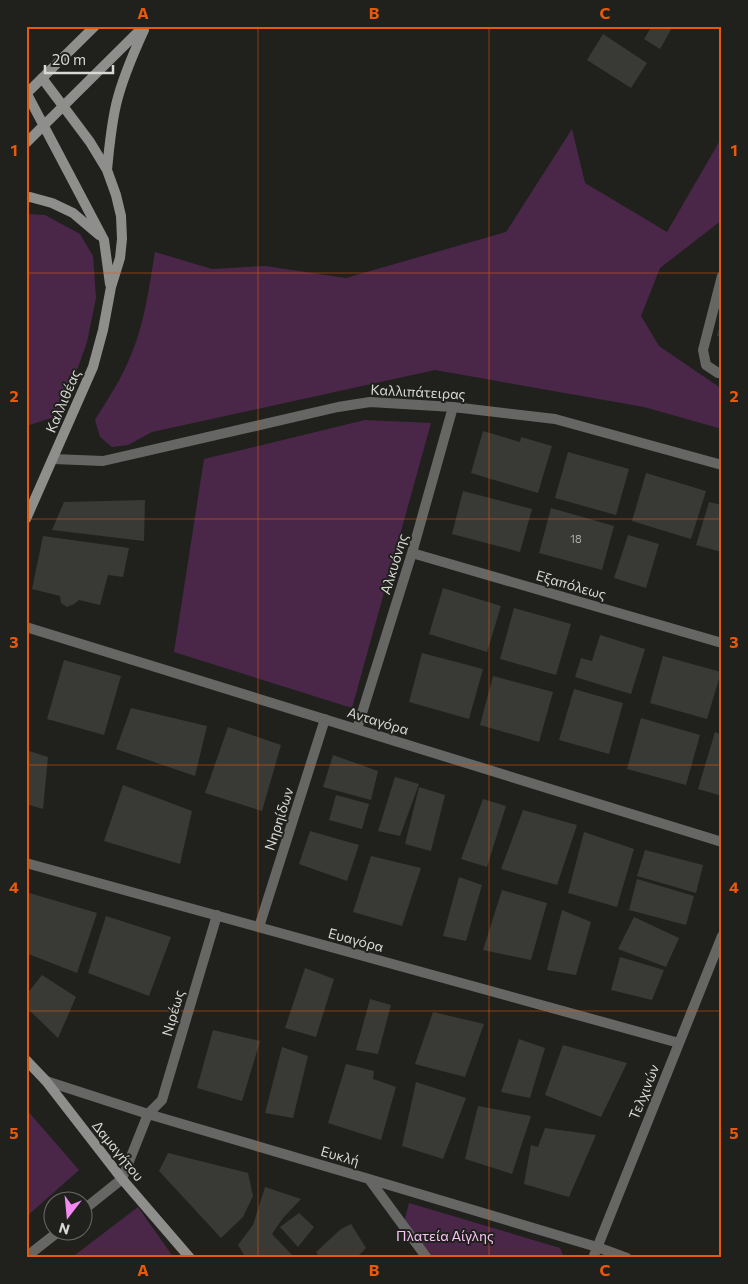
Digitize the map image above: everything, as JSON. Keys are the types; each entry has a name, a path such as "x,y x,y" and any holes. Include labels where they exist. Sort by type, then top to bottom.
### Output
{"main road":[{"path":"26,94 95,26"},
{"path":"26,143 145,26"},
{"path":"107,170 110,132 120,89 145,26"},
{"name":"Καλλιθέας","path":"26,519 93,367 103,330 111,288 120,258 121,231 121,216 118,202 107,170 90,142 42,78"},
{"name":"Καλλιθέας","path":"26,94 104,240 111,288"},
{"path":"26,198 30,197 52,204 73,213 104,240"},
{"name":"Δαμαγήτου","path":"26,1060 46,1081 122,1179 190,1258"}],"street":[{"path":"722,276 703,350 706,365 722,374"},
{"name":"Καλλιπάτειρας","path":"53,459 103,461 338,407 370,402 453,407 555,419 722,465"},
{"name":"Αλκυόνης","path":"357,729 412,553 453,407"},
{"name":"Εξαπόλεως","path":"412,553 722,643"},
{"name":"Ανταγόρα","path":"26,627 722,842"},
{"name":"Νηρηίδων","path":"259,927 325,719"},
{"name":"Ευαγόρα","path":"26,863 679,1043"},
{"name":"Νιρέως","path":"122,1179 148,1114 162,1100 217,915"},
{"name":"Τελχινών","path":"593,1258 722,936"},
{"name":"Ευκλή","path":"46,1081 148,1114 597,1247 627,1258"},
{"path":"92,1203 122,1179"},
{"path":"369,1179 426,1258"},
{"path":"26,1257 45,1242"}],"green space":[{"path":"572,129 585,183 667,232 722,137 722,220 660,268 641,316 659,346 722,389 722,429 644,407 435,370 152,432 128,445 112,447 100,437 95,420 119,380 136,343 146,304 155,252 212,269 265,266 346,278 506,232"},
{"path":"26,214 45,215 80,234 93,256 96,298 87,342 61,415 26,426"},
{"path":"365,420 431,423 352,708 174,652 204,459"},
{"path":"26,1109 79,1170 54,1192 42,1192 42,1203 26,1217"},
{"name":"Πλατεία Αίγλης","path":"409,1203 560,1248 564,1258 434,1258 404,1222"},
{"path":"138,1207 174,1258 71,1258"}],"building":[{"path":"652,26 673,26 660,49 644,39"},
{"path":"603,34 647,63 631,88 587,60"},
{"path":"722,321 722,337 717,336"},
{"path":"483,431 520,442 521,437 552,446 538,493 471,473"},
{"path":"568,452 629,469 616,515 555,498"},
{"path":"646,473 706,491 691,539 632,521"},
{"path":"463,491 532,509 520,552 452,534"},
{"path":"145,500 144,541 52,530 64,502"},
{"path":"709,502 722,505 722,552 696,545"},
{"path":"551,508 614,526 602,570 539,553"},
{"path":"628,535 659,544 646,588 614,578"},
{"path":"43,536 129,548 123,577 108,575 100,605 79,600 67,607 61,603 60,596 32,589"},
{"path":"443,588 501,606 487,652 429,634"},
{"path":"514,608 571,624 556,675 500,659"},
{"path":"600,635 645,649 631,694 575,677 581,658 592,661"},
{"path":"422,653 483,669 469,719 409,702"},
{"path":"663,656 721,672 707,719 650,703"},
{"path":"64,660 121,676 104,735 47,719"},
{"path":"493,676 553,692 539,742 480,725"},
{"path":"574,689 623,703 609,754 559,740"},
{"path":"131,708 207,726 195,776 116,749"},
{"path":"641,718 700,735 686,785 627,769"},
{"path":"228,727 281,745 262,811 205,793"},
{"path":"715,732 722,735 722,796 698,789"},
{"path":"26,750 48,757 43,809 26,804"},
{"path":"333,755 378,771 371,800 323,787"},
{"path":"395,777 419,784 400,836 378,831"},
{"path":"123,785 192,811 180,864 104,841"},
{"path":"419,787 445,795 431,851 405,844"},
{"path":"336,795 369,804 362,829 329,820"},
{"path":"483,799 506,806 487,867 461,859"},
{"path":"523,810 577,825 557,885 501,869"},
{"path":"310,831 359,845 347,881 299,864"},
{"path":"584,832 634,849 617,907 568,893"},
{"path":"645,850 703,865 696,893 637,876"},
{"path":"371,856 421,868 402,926 353,912"},
{"path":"459,877 482,885 466,941 443,936"},
{"path":"637,879 694,896 686,925 629,910"},
{"path":"502,890 547,903 531,960 483,950"},
{"path":"26,892 97,913 77,973 26,953"},
{"path":"562,910 591,922 576,975 547,970"},
{"path":"106,916 171,937 149,996 88,973"},
{"path":"634,917 679,938 666,967 618,949"},
{"path":"620,957 664,970 652,1000 611,990"},
{"path":"305,968 334,979 316,1037 285,1028"},
{"path":"42,975 76,997 58,1038 26,1007 26,995"},
{"path":"370,999 391,1005 378,1054 356,1050"},
{"path":"433,1012 484,1024 465,1077 415,1064"},
{"path":"213,1030 260,1041 242,1101 197,1088"},
{"path":"519,1039 545,1048 530,1098 501,1092"},
{"path":"563,1045 627,1063 601,1117 545,1095"},
{"path":"282,1047 308,1056 293,1118 265,1113"},
{"path":"346,1064 374,1071 373,1079 396,1087 381,1140 328,1123"},
{"path":"416,1082 466,1098 443,1159 402,1146"},
{"path":"478,1106 531,1116 512,1174 465,1159"},
{"path":"545,1128 596,1135 569,1197 524,1184 531,1145 538,1147"},
{"path":"168,1153 248,1173 253,1196 243,1217 221,1238 159,1171"},
{"path":"265,1187 301,1199 283,1218 272,1234 293,1256 291,1258 246,1258 238,1245 253,1225"},
{"path":"299,1213 314,1227 298,1247 280,1227"},
{"path":"351,1224 366,1248 356,1258 320,1258 316,1252 341,1229"}]}
